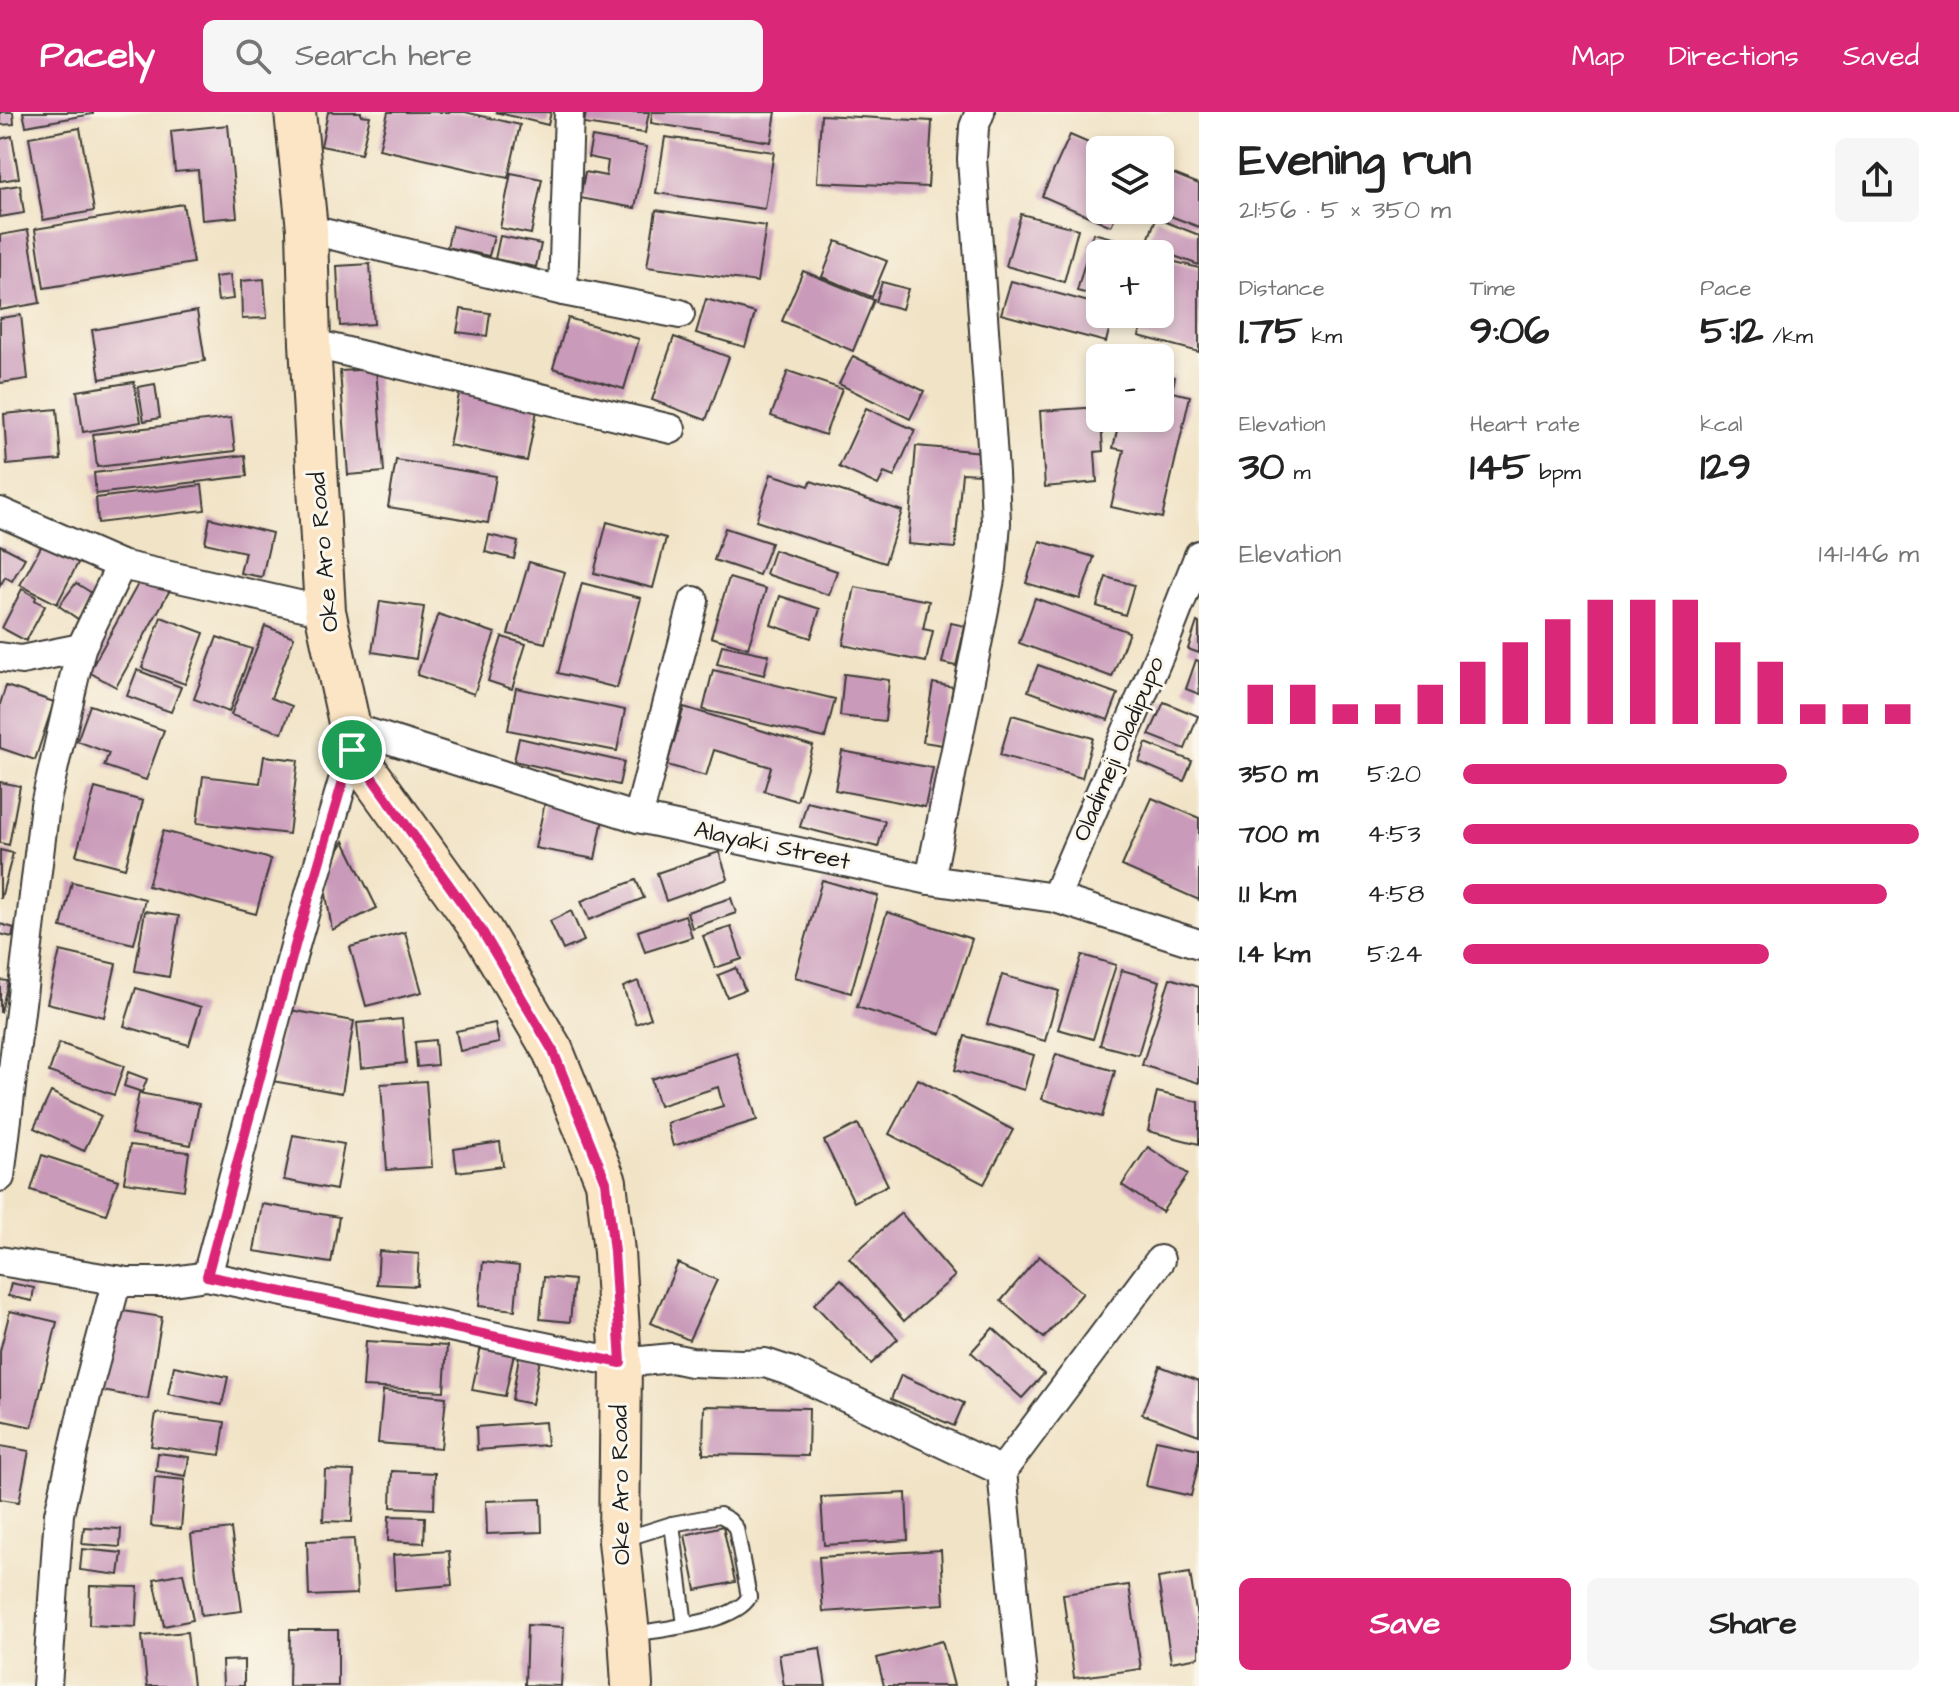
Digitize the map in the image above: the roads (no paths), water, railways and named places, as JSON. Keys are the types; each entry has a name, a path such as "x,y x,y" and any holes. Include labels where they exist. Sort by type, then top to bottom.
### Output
{"main road":[{"name":"Oke Aro Road","path":"295,112 307,229 325,611 351,738 482,931 553,1051 606,1182 621,1363 619,1541 632,1686"}],"street":[{"path":"563,291 569,112"},
{"path":"930,880 992,569 996,523 972,159 974,127 980,112"},
{"path":"307,229 563,291 680,314"},
{"path":"310,343 671,429"},
{"path":"0,512 121,565 325,611"},
{"name":"Oladimeji Oladipupo","path":"1055,898 1199,555"},
{"path":"0,1177 45,805 81,648 121,565"},
{"path":"638,818 694,601"},
{"path":"7,665 81,648"},
{"path":"207,1276 351,738"},
{"name":"Alayaki Street","path":"351,738 638,818 930,880 1055,898 1199,944"},
{"path":"1023,1686 1002,1471 1160,1260"},
{"path":"0,1261 117,1280 166,1282 207,1276 621,1363 672,1358 691,1362 765,1363 792,1372 1002,1471"},
{"path":"47,1686 59,1514 87,1391 117,1280"}],"lane":[{"path":"619,1541 672,1524 720,1515 736,1528 749,1597 738,1610 708,1620 629,1634"},
{"path":"672,1524 685,1625"}]}
